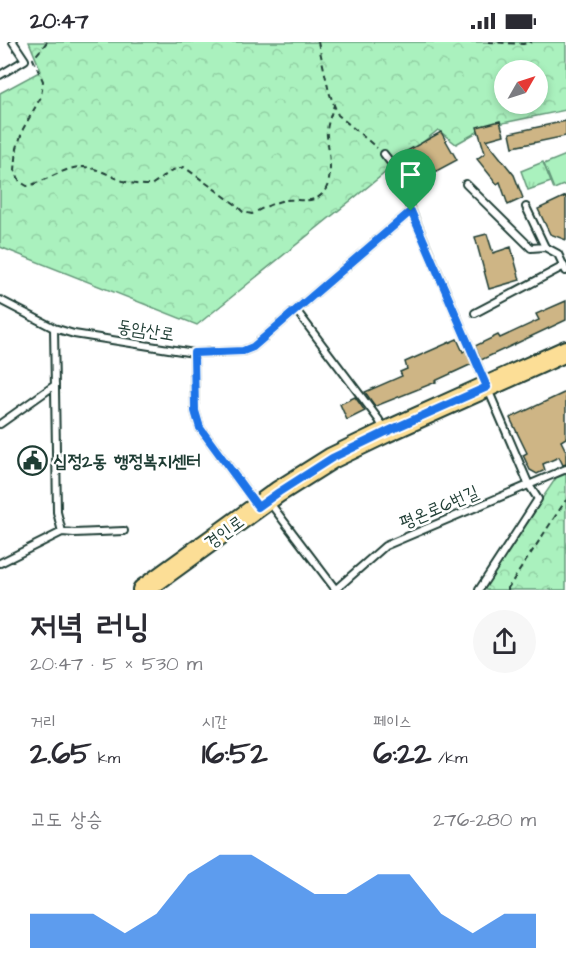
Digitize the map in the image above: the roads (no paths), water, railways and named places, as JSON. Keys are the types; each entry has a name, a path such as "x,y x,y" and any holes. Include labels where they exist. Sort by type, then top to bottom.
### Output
{"main road":[{"name":"경인로","path":"143,590 263,503 332,458 566,351"}],"lane":[{"path":"0,75 25,60 14,42"},
{"path":"384,154 391,163 529,485 538,499 479,590"},
{"path":"466,184 531,248 545,247 558,254 565,268 475,313"},
{"path":"526,207 545,247"},
{"name":"동암산로","path":"0,301 54,328 74,334 194,353 243,351 253,347 411,211"},
{"path":"558,254 566,251"},
{"path":"296,310 386,432"},
{"path":"54,328 57,513 62,532"},
{"path":"194,353 195,411 200,428 335,590"},
{"path":"0,424 55,385"},
{"name":"평온로6번길","path":"335,590 386,546 566,469"},
{"path":"0,563 62,532 124,531"}],"place":[{"name":"십정2동 행정복지센터","path":"32,461"}]}
